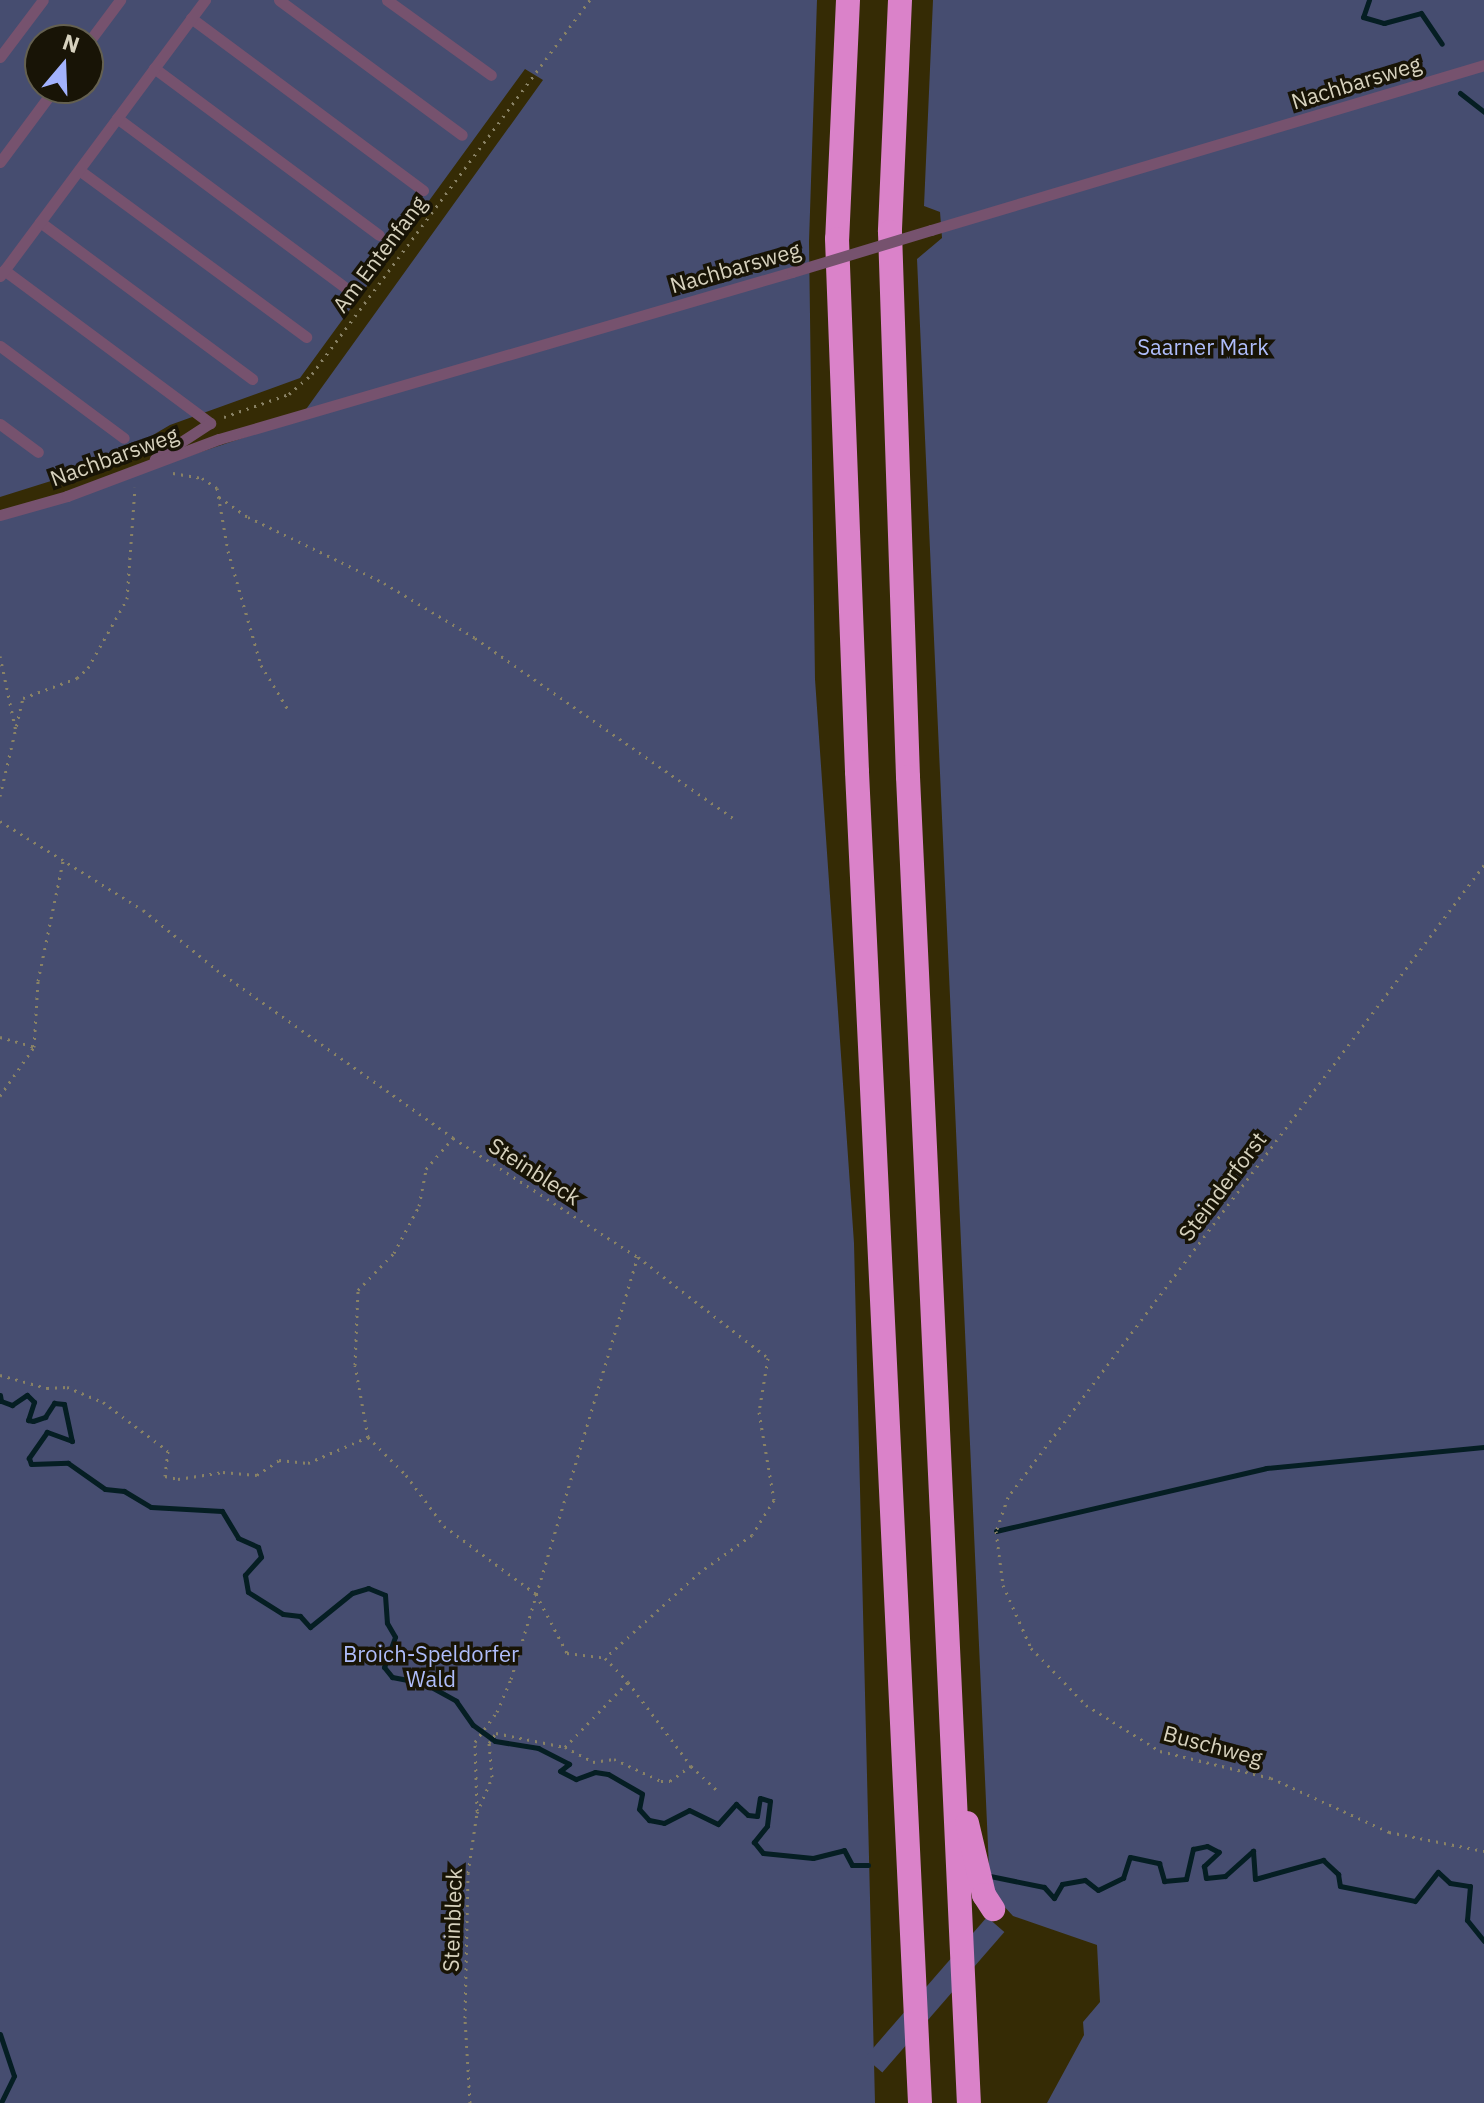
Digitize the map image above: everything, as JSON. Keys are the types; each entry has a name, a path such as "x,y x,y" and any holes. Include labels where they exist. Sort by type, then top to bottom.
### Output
{"highway":[{"path":"848,0 838,255 857,772 920,2103"},
{"path":"900,0 890,232 908,777 957,1778 969,2103"},
{"path":"957,1778 984,1895 993,1909"}],"lane":[{"path":"0,57 43,0"},
{"path":"102,24 120,0"},
{"path":"145,467 210,423 2,273 205,0"},
{"path":"279,0 462,135"},
{"path":"387,0 491,75"},
{"path":"191,18 423,190"},
{"name":"Nachbarsweg","path":"0,515 234,435 1484,65"},
{"path":"154,68 379,235"},
{"path":"0,162 43,104"},
{"path":"117,118 347,289"},
{"path":"79,170 306,337"},
{"path":"40,222 252,379"},
{"path":"0,346 124,438"},
{"path":"0,424 38,452"}],"path":[{"name":"Am Entenfang","path":"210,423 289,394 312,374 590,0"},
{"path":"0,796 23,698 77,678 88,668 127,599 135,486 145,467 202,478 217,488 228,551 261,665 289,711"},
{"path":"219,497 248,517 384,583 475,638 734,819"},
{"path":"0,656 16,735"},
{"name":"Steinbleck","path":"0,821 143,910 217,970 453,1138 638,1257 768,1358 759,1412 774,1500 752,1535 689,1580 605,1658"},
{"path":"0,1096 34,1047 38,981 63,861"},
{"name":"Steinderforst","path":"996,1531 1008,1497 1484,865"},
{"path":"0,1037 34,1047"},
{"path":"453,1138 426,1169 419,1206 394,1253 358,1290 355,1365 368,1437 406,1475 444,1526 536,1594 567,1653 605,1658 628,1682 691,1766 717,1790"},
{"path":"477,1813 473,1749 478,1735 507,1690 638,1257"},
{"path":"0,1375 47,1388 67,1387 103,1402 168,1451 165,1476 178,1479 223,1472 257,1475 279,1460 308,1463 368,1437"},
{"name":"Buschweg","path":"996,1531 1003,1585 1031,1648 1086,1705 1160,1751 1271,1778 1389,1832 1484,1851"},
{"path":"628,1682 565,1747 593,1762 614,1759 661,1781 670,1781 691,1766"},
{"name":"Steinbleck","path":"470,2103 465,2018 468,1873 477,1813 492,1777 489,1743 496,1733 565,1747"}],"green space":[{"name":"Broich-Speldorfer Wald","path":"0,0 817,0 809,242 815,679 854,1243 875,2103 0,2103 0,519 299,419 543,80 525,69 300,378 170,425 102,465 0,497"},
{"name":"Saarner Mark","path":"933,0 1484,0 1484,2103 1047,2103 1084,2035 1083,2022 1100,2002 1097,1945 1013,1916 990,1891 917,259 942,238 940,212 924,206"},
{"path":"987,1917 1004,1932 882,2072 865,2057"}],"waterway":[{"path":"1369,0 1363,17 1384,23 1421,13 1442,44"},
{"path":"1460,93 1484,112"},
{"path":"0,1395 1,1401 12,1405 27,1395 34,1402 28,1420 33,1421 45,1417 54,1403 64,1404 72,1441 47,1432 29,1458 31,1464 68,1463 105,1489 124,1491 151,1507 222,1511 238,1538 258,1547 261,1557 245,1575 248,1592 283,1614 300,1616 310,1627 352,1593 368,1588 385,1595 387,1623 395,1637 384,1667 392,1677 424,1683 456,1701 473,1725 495,1741 538,1748 569,1764 560,1771 576,1779 595,1772 608,1774 642,1794 639,1809 649,1820 664,1823 689,1810 718,1824 736,1804 748,1815 757,1816 760,1798 770,1801 767,1826 754,1842 763,1853 813,1858 844,1850 852,1865 868,1865"},
{"path":"996,1531 1266,1468 1484,1447"},
{"path":"990,1876 1044,1887 1054,1898 1062,1884 1085,1880 1098,1890 1123,1878 1130,1857 1159,1863 1164,1881 1186,1879 1193,1849 1207,1846 1219,1852 1204,1866 1206,1878 1225,1876 1253,1851 1255,1879 1323,1860 1338,1874 1340,1886 1415,1901 1438,1872 1450,1883 1470,1886 1467,1920 1484,1941"},
{"path":"0,2034 14,2076 1,2103"}]}
